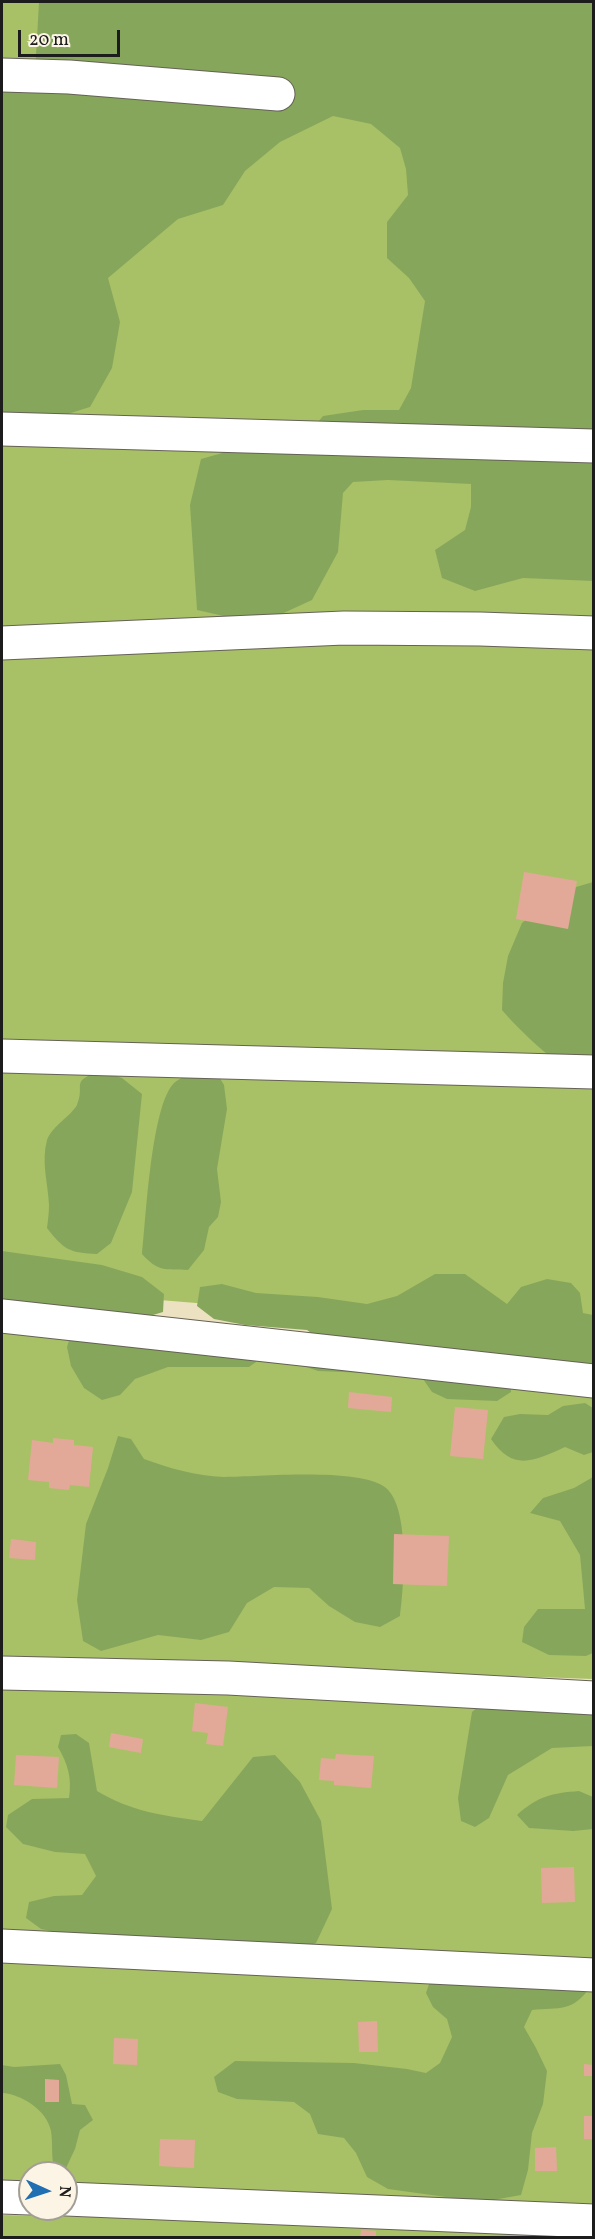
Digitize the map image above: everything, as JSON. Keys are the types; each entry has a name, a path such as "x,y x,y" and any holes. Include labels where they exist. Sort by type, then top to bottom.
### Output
{"lane":[{"path":"2,75 69,77 278,94"},
{"path":"2,429 594,446"},
{"path":"2,643 344,628 594,633"},
{"path":"2,1056 594,1072"},
{"path":"2,1316 594,1381"},
{"path":"2,1673 228,1678 594,1698"},
{"path":"2,1946 594,1975"},
{"path":"2,2197 18,2198"},
{"path":"78,2200 594,2221"}],"green space":[{"path":"2,2 593,2 593,1339 378,1318 2,1287"},
{"path":"39,2 593,2 593,581 523,578 475,591 442,578 435,550 465,530 471,507 471,484 388,480 353,482 343,493 338,552 312,600 275,617 228,617 197,610 190,505 201,459 254,444 308,434 323,416 363,410 399,410 411,388 425,301 409,278 387,258 387,222 408,195 406,169 400,148 371,124 333,116 280,142 245,171 223,205 178,219 108,278 120,322 112,368 90,407 45,421 2,419 2,77 35,73"},
{"path":"593,882 593,1063 555,1059 544,1052 502,1010 503,983 508,956 522,923 556,893"},
{"path":"100,1071 122,1078 142,1094 132,1192 111,1243 97,1254 80,1253 63,1246 47,1228 49,1205 45,1148 49,1135 77,1105 81,1081"},
{"path":"199,1071 216,1072 224,1085 227,1109 217,1169 221,1202 218,1217 209,1227 204,1250 188,1270 162,1268 153,1264 142,1254 155,1138 166,1096 174,1083"},
{"path":"2,1251 102,1265 142,1277 164,1294 163,1312 143,1318 2,1306"},
{"path":"435,1274 465,1274 507,1304 521,1287 547,1279 571,1283 580,1293 583,1313 593,1315 593,1372 319,1339 307,1330 245,1325 214,1319 197,1306 200,1287 222,1284 256,1293 318,1297 367,1304 397,1296"},
{"path":"2,1331 593,1391 593,1679 2,1658"},
{"path":"71,1334 258,1349 256,1362 249,1367 168,1367 135,1379 120,1395 102,1400 84,1388 71,1366 67,1347"},
{"path":"292,1362 511,1383 511,1392 497,1401 447,1399 432,1392 423,1379 391,1374 318,1371"},
{"path":"585,1403 593,1408 593,1452 584,1455 565,1447 534,1459 516,1460 507,1456 491,1439 504,1417 520,1414 548,1415 563,1406"},
{"path":"118,1436 131,1439 144,1459 193,1473 224,1477 333,1475 373,1481 386,1488 394,1498 402,1530 404,1568 400,1616 380,1627 355,1622 329,1606 309,1588 274,1587 247,1603 229,1632 201,1640 158,1635 101,1651 83,1641 77,1600 86,1524"},
{"path":"593,1477 593,1653 586,1656 549,1655 522,1642 524,1627 538,1609 585,1609 580,1555 560,1521 530,1513 543,1498 574,1488"},
{"path":"2,1684 593,1708 593,1962 2,1934"},
{"path":"485,1701 593,1704 593,1746 552,1748 508,1775 489,1818 475,1827 461,1821 458,1798 472,1712"},
{"path":"76,1734 89,1743 97,1791 135,1808 161,1815 202,1821 253,1757 275,1755 300,1782 321,1821 332,1909 316,1943 298,1950 141,1936 70,1935 41,1929 26,1918 29,1902 54,1896 82,1895 96,1876 85,1854 55,1852 23,1844 6,1827 8,1815 32,1799 69,1798 68,1771 58,1747 61,1735"},
{"path":"579,1791 593,1797 593,1829 573,1831 529,1828 517,1815 546,1797"},
{"path":"2,1958 593,1988 593,2209 78,2186 78,2161 18,2161 18,2183 2,2182"},
{"path":"430,1981 591,1986 578,2001 571,2005 532,2010 524,2027 547,2071 543,2104 532,2133 528,2170 521,2195 482,2202 388,2189 367,2177 356,2153 344,2138 318,2134 310,2114 294,2102 237,2099 218,2092 214,2077 235,2061 354,2063 426,2073 440,2063 452,2037 447,2019 433,2007 426,1993"},
{"path":"60,2064 66,2075 72,2104 85,2105 93,2120 80,2130 69,2161 53,2161 49,2123 39,2110 17,2096 2,2093 2,2065 14,2067"},
{"path":"2,2215 18,2215 18,2221 78,2221 78,2217 401,2223 594,2234 593,2238 2,2238"}],"building":[{"path":"524,872 577,881 568,929 516,919"},
{"path":"349,1392 392,1397 391,1412 348,1408"},
{"path":"455,1407 488,1410 483,1459 450,1456"},
{"path":"53,1438 74,1440 74,1445 93,1447 89,1487 70,1485 69,1490 49,1488 49,1482 28,1480 32,1440 53,1443"},
{"path":"394,1534 449,1536 447,1586 393,1584"},
{"path":"11,1539 36,1542 35,1560 9,1558"},
{"path":"195,1703 228,1707 223,1746 206,1744 208,1733 192,1731"},
{"path":"111,1733 143,1739 141,1753 109,1747"},
{"path":"336,1754 374,1756 371,1788 334,1785 334,1781 319,1780 321,1758 335,1759"},
{"path":"16,1755 59,1757 57,1788 14,1785"},
{"path":"574,1867 575,1902 542,1903 541,1868"},
{"path":"377,2021 378,2052 359,2052 358,2022"},
{"path":"114,2038 138,2039 137,2065 113,2064"},
{"path":"584,2064 594,2065 594,2076 584,2076"},
{"path":"45,2079 59,2080 59,2102 45,2102"},
{"path":"584,2116 594,2116 594,2139 584,2139"},
{"path":"160,2139 195,2140 194,2168 159,2166"},
{"path":"556,2147 557,2171 535,2171 535,2148"},
{"path":"361,2230 376,2231 376,2238 360,2238"}]}
